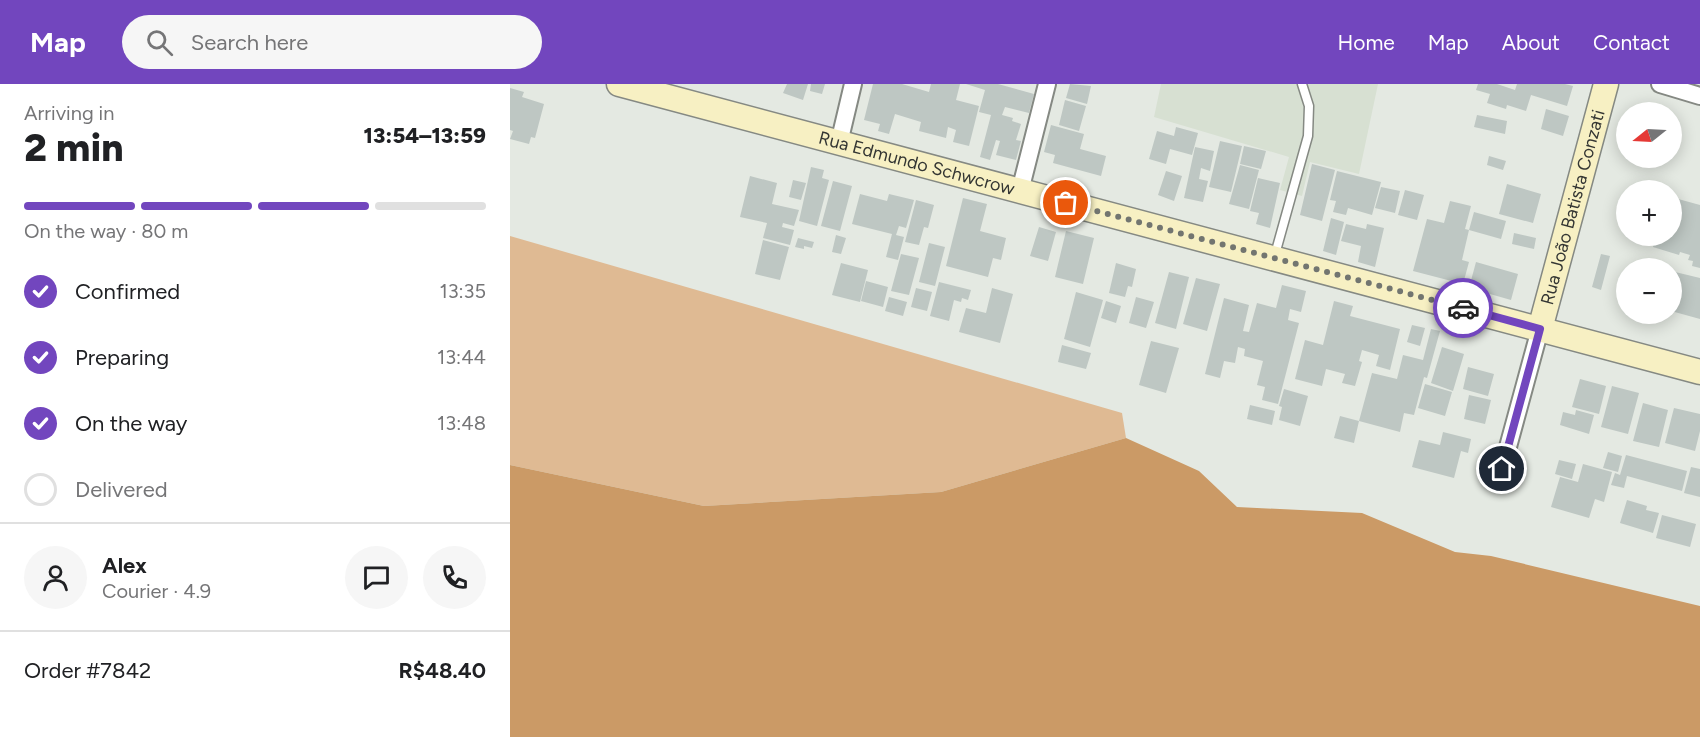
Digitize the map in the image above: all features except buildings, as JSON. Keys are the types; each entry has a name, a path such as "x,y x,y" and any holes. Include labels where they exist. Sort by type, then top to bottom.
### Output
{"street":[{"name":"Rua Edmundo Schwcrow","path":"619,84 1700,372"},
{"path":"839,143 853,84"},
{"path":"1020,191 1047,84"},
{"name":"Rua João Batista Conzati","path":"1502,469 1606,84"},
{"path":"1660,84 1700,96"}],"lane":[{"path":"1274,258 1308,136 1309,106 1302,84"}],"shaded area":[{"path":"1161,84 1378,84 1359,174 1310,162 1302,196 1280,190 1289,157 1154,117"},
{"path":"510,236 1122,413 1126,438 941,492 704,506 510,465"},
{"path":"1126,438 1199,471 1237,507 1362,513 1455,552 1491,556 1700,606 1700,737 510,737 510,465 704,506 941,492"}],"way so far":[{"path":"1066,203 1463,308"}],"route":[{"path":"1463,308 1540,329 1502,469"}]}
